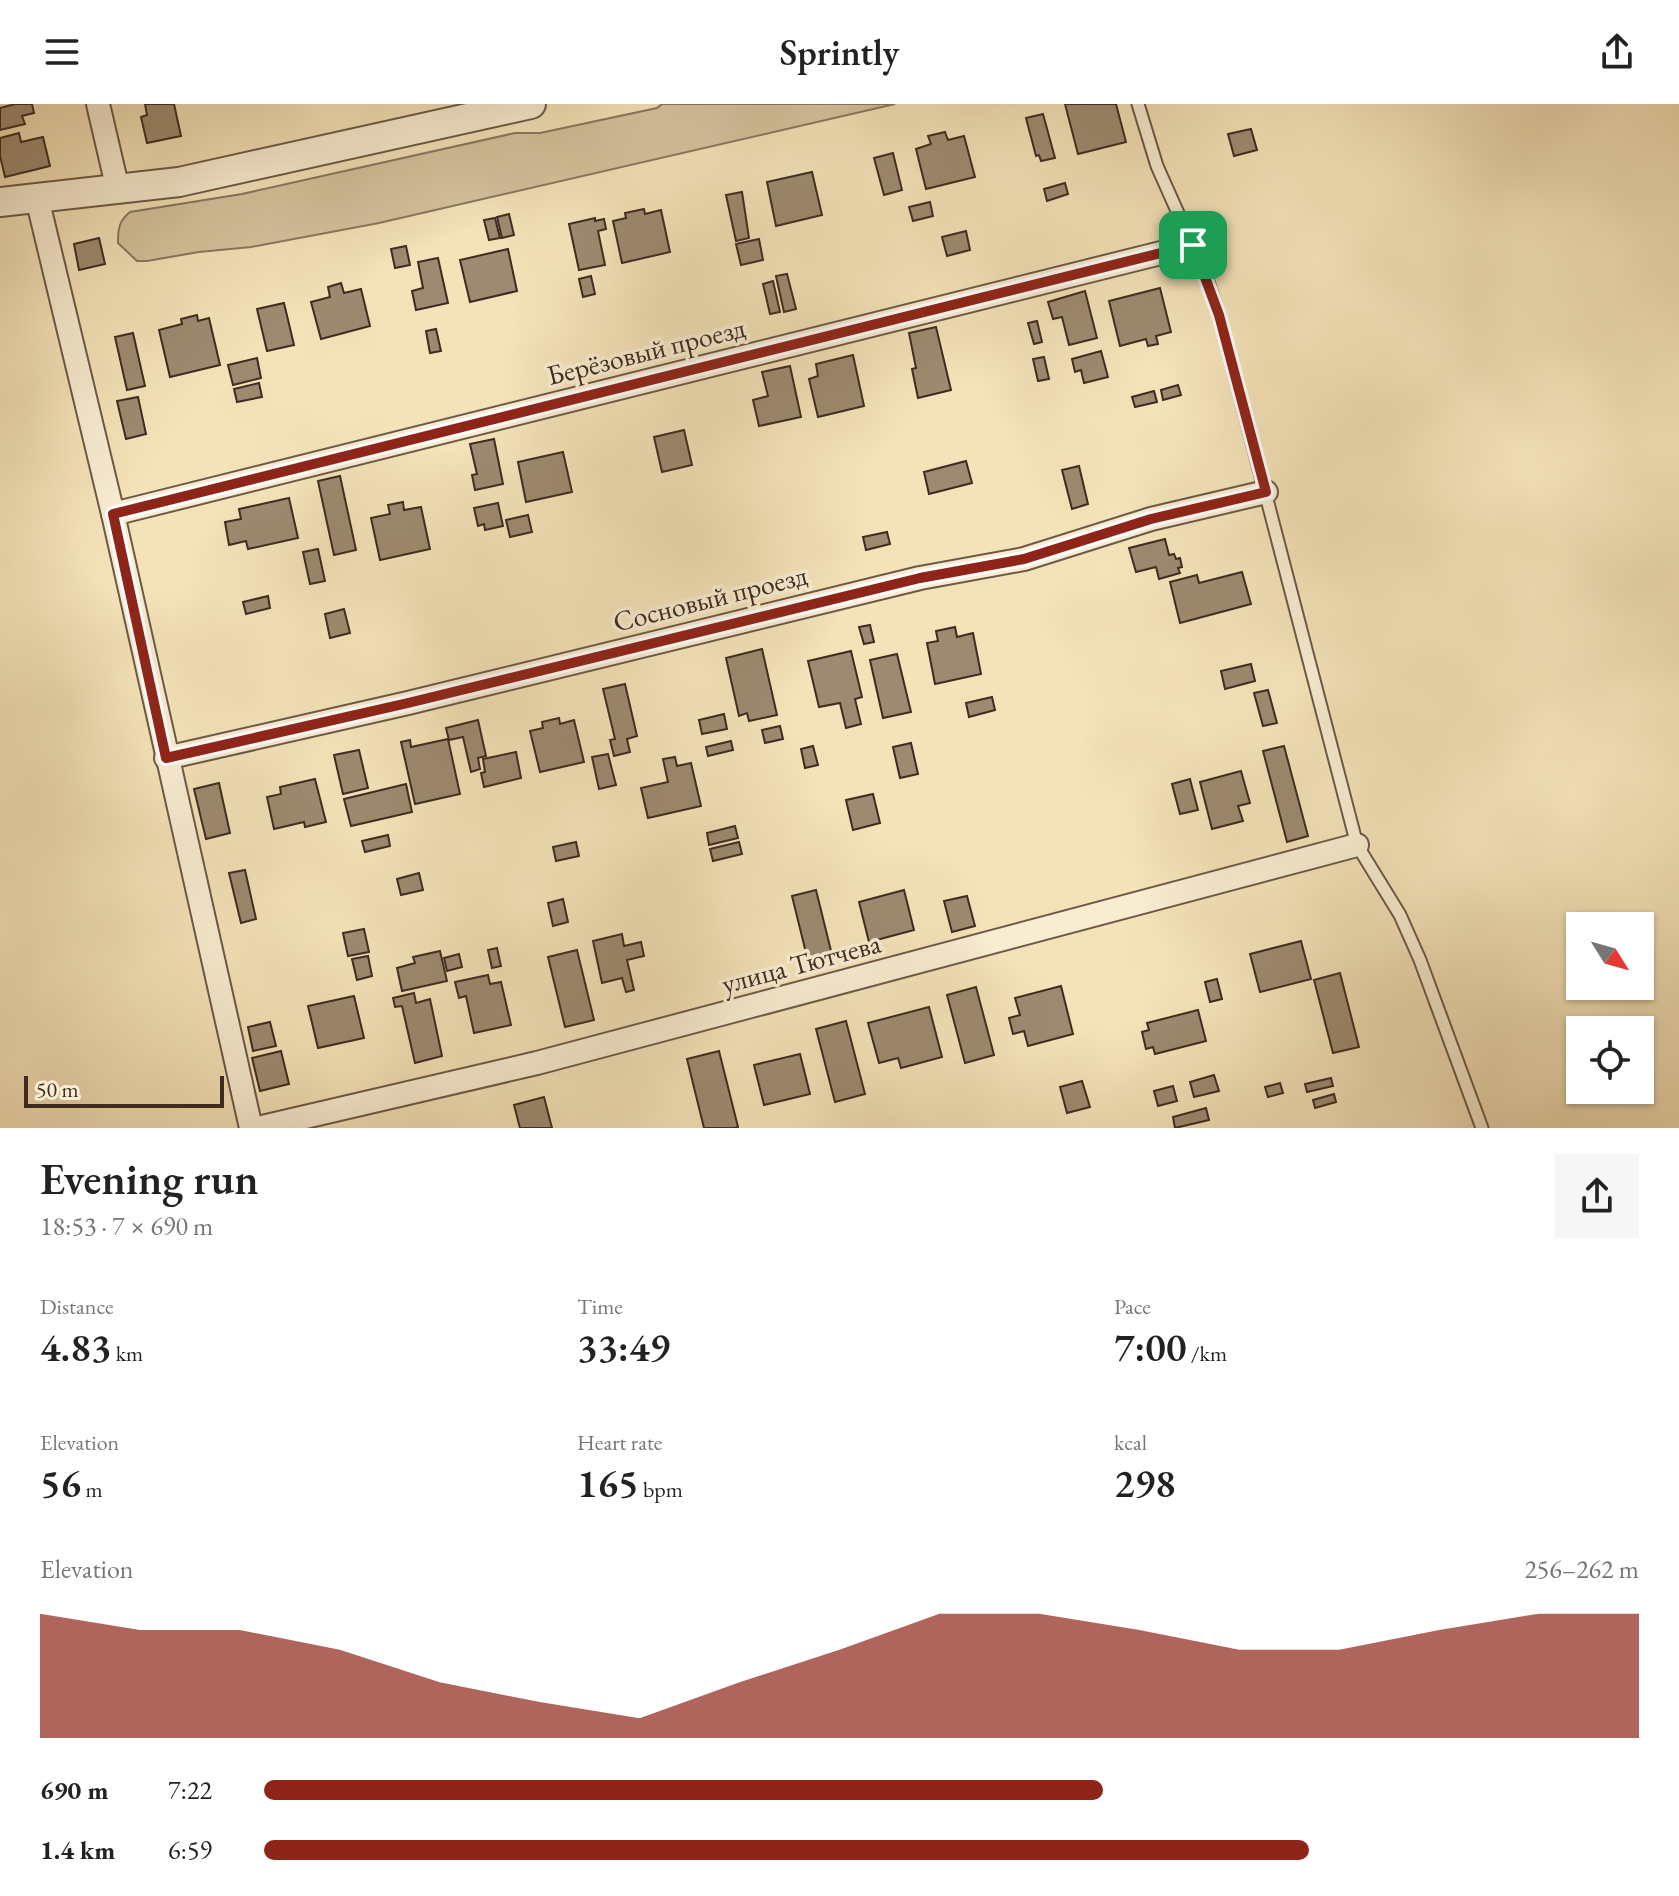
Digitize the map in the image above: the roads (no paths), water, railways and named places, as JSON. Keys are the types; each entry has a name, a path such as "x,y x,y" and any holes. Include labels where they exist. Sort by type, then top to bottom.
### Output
{"street":[{"path":"98,104 118,190"},
{"path":"0,202 194,179 531,104"},
{"path":"37,198 113,514 251,1128"},
{"name":"Берёзовый проезд","path":"113,514 1193,245"},
{"name":"Сосновый проезд","path":"166,758 408,703 920,578 1024,559 1151,519 1266,492"},
{"name":"улица Тютчева","path":"258,1128 596,1047 1357,845"}],"lane":[{"path":"1138,104 1173,205 1193,245 1219,315 1357,845 1400,915 1420,960 1482,1128"}]}
